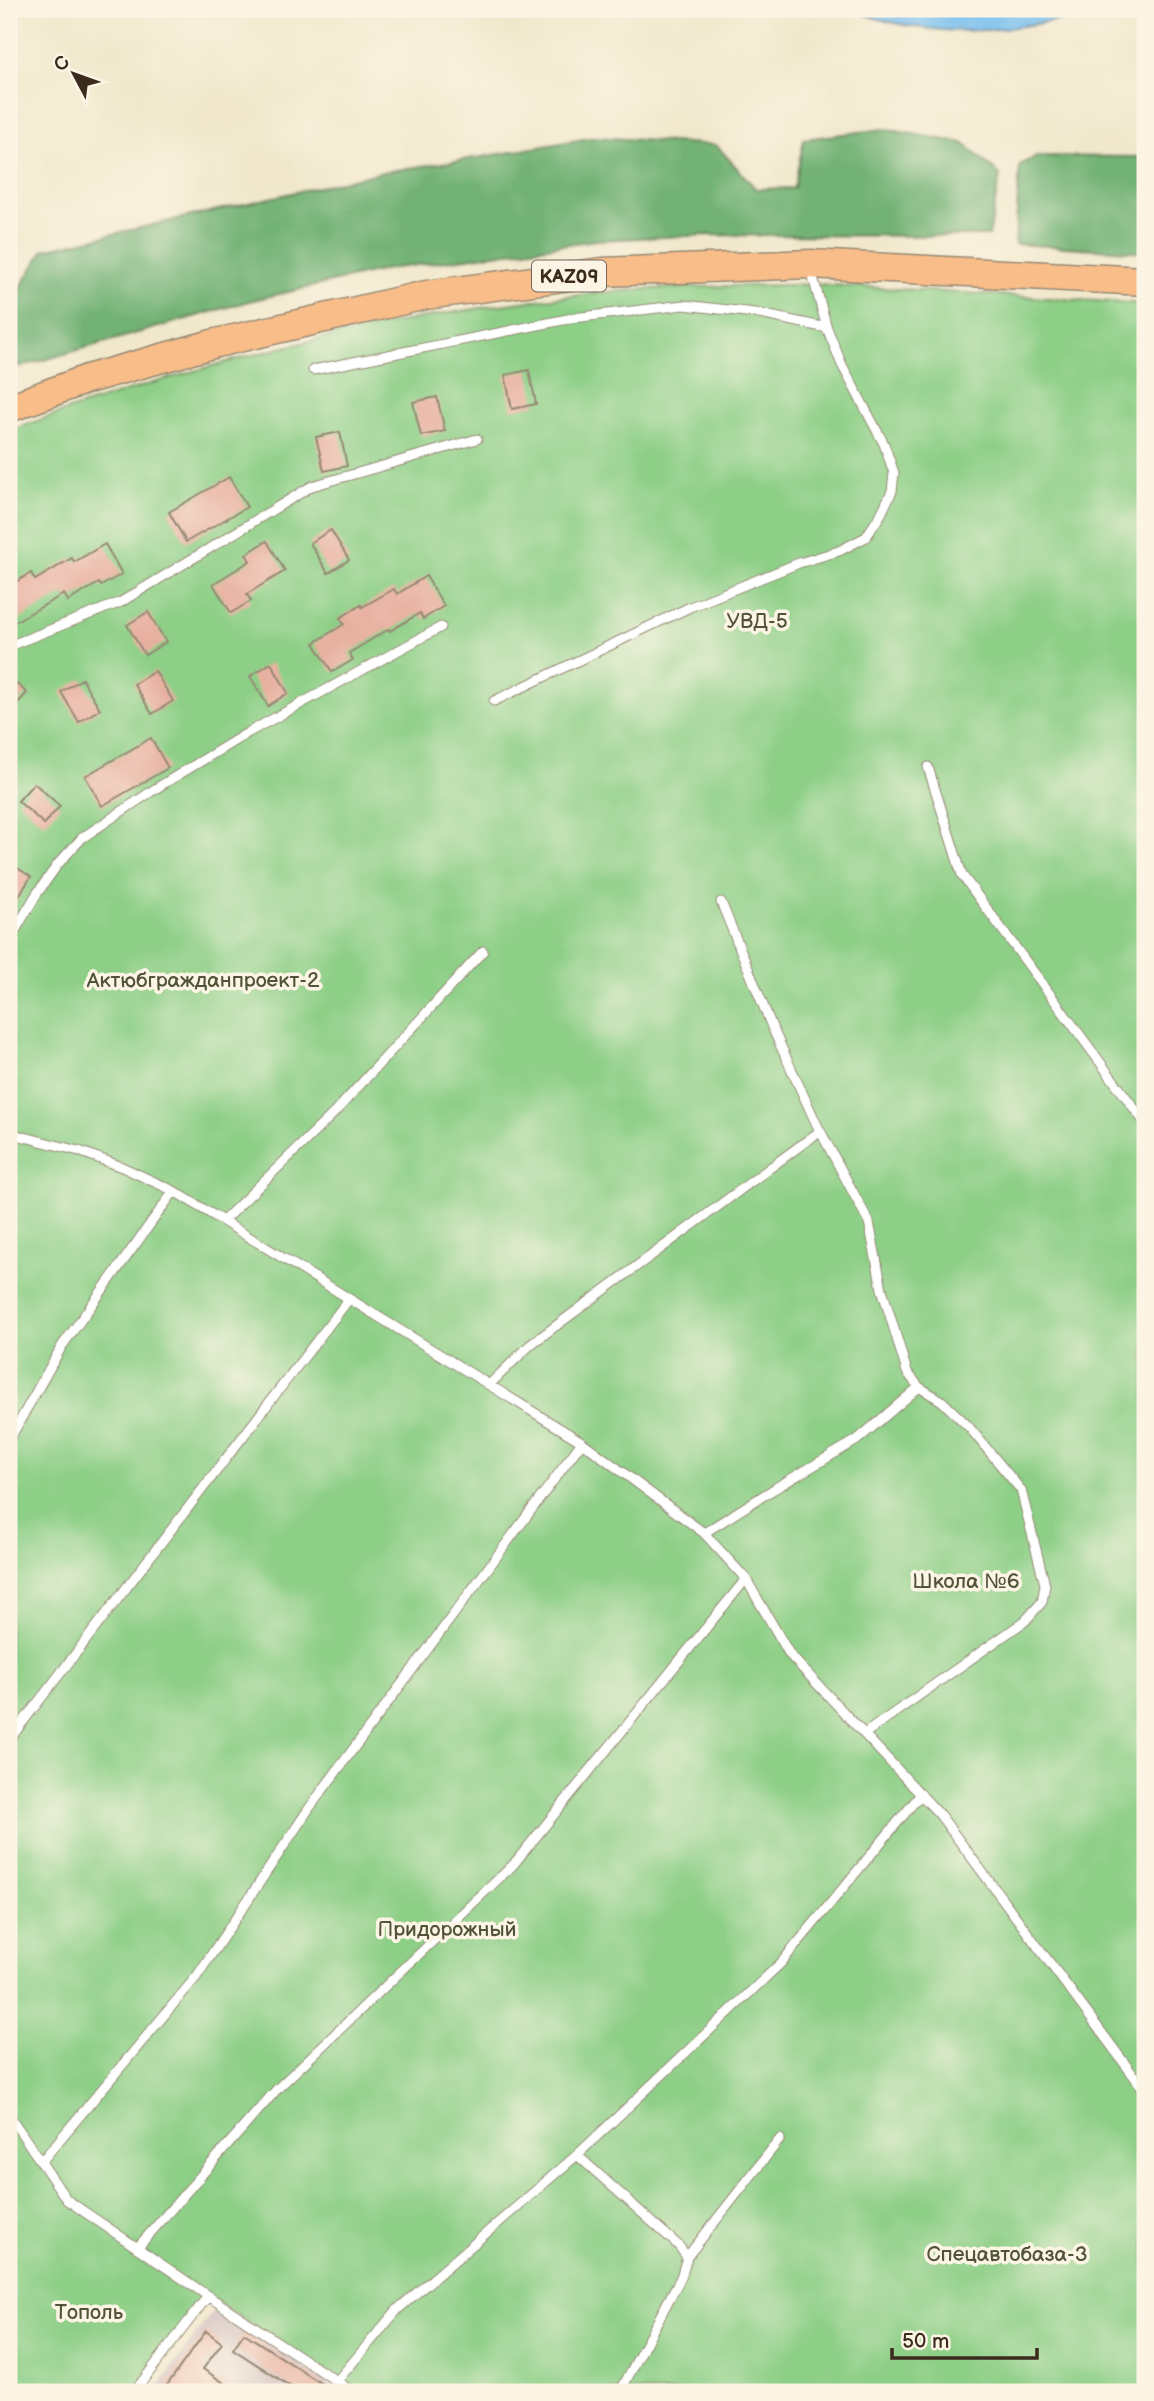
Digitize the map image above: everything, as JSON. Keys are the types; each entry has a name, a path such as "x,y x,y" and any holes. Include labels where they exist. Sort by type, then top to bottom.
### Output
{"highway":[{"name":"KAZ09","path":"9,408 87,379 216,343 426,295 602,272 810,264 1145,281"}],"lane":[{"path":"494,701 690,607 799,563 839,551 866,537 892,491 894,473 884,444 842,365 827,328 810,264"},
{"path":"313,370 573,318 684,305 755,313 827,328"},
{"path":"9,646 121,602 312,486 477,439"},
{"path":"9,941 50,874 82,838 155,789 249,732 441,627"},
{"path":"928,767 962,875 1145,1123"},
{"path":"721,902 772,1027 820,1131 869,1222 882,1289 907,1372 919,1387 942,1401 970,1427 1021,1490 1045,1586 1042,1602 1025,1621 864,1734"},
{"path":"223,1221 335,1112 483,951"},
{"path":"489,1385 530,1345 820,1131"},
{"path":"9,1133 79,1151 174,1191 582,1442 704,1533 746,1579 790,1656 940,1815 1145,2091"},
{"path":"9,1440 62,1346 174,1191"},
{"path":"9,1740 349,1299"},
{"path":"704,1533 857,1440 919,1387"},
{"path":"41,2162 197,1976 310,1807 582,1442"},
{"path":"136,2248 278,2088 513,1866 746,1579"},
{"path":"337,2381 398,2309 577,2155 781,1963 921,1794"},
{"path":"9,2115 67,2200 354,2392"},
{"path":"620,2392 681,2277 687,2257 780,2138"},
{"path":"577,2155 678,2245 687,2257"},
{"path":"134,2392 208,2296"}],"shaded area":[{"path":"215,2308 343,2392 155,2392"}],"green space":[{"path":"884,129 963,143 1000,175 989,236 708,235 596,240 388,269 249,301 19,367 9,337 9,306 44,250 383,172 595,137 716,145 756,189 794,188 804,139"},
{"path":"1038,156 1145,157 1145,252 1015,244 1020,165"},
{"path":"815,284 1145,304 1145,2392 353,2392 208,2296 134,2392 9,2392 9,431 155,382 230,361 305,342 456,312 635,290"}],"water":[{"path":"850,9 1145,11 1110,12 1007,28 968,31 907,26"}],"building":[{"path":"529,370 536,404 512,409 505,375"},
{"path":"437,397 445,431 421,436 413,402"},
{"path":"340,432 347,466 324,471 316,437"},
{"path":"229,477 247,507 186,542 169,512"},
{"path":"331,530 349,560 328,573 310,543"},
{"path":"267,541 285,571 247,594 251,601 231,613 213,584 250,561 246,554"},
{"path":"105,544 122,574 101,586 99,583 68,601 64,594 9,625 9,586 31,573 35,580 72,558 74,562"},
{"path":"426,576 444,606 423,619 420,613 390,631 389,629 349,653 353,660 332,672 314,643 344,624 340,618 361,605 362,607 394,589 397,594"},
{"path":"148,612 166,642 145,655 127,625"},
{"path":"271,663 288,693 268,706 250,676"},
{"path":"155,671 173,701 152,714 134,684"},
{"path":"9,677 27,693 9,713"},
{"path":"82,679 100,709 79,722 61,692"},
{"path":"151,738 168,768 102,806 85,776"},
{"path":"34,783 60,806 44,824 18,801"},
{"path":"9,862 31,877 9,911"},
{"path":"206,2331 222,2343 203,2369 238,2392 162,2392"},
{"path":"244,2333 334,2392 299,2392 233,2349"}],"park label":[{"name":"УВД-5","path":"757,621"},
{"name":"Актюбгражданпроект-2","path":"203,980"},
{"name":"Школа №6","path":"966,1581"},
{"name":"Придорожный","path":"447,1929"},
{"name":"Спецавтобаза-3","path":"1007,2254"},
{"name":"Тополь","path":"89,2312"}]}
